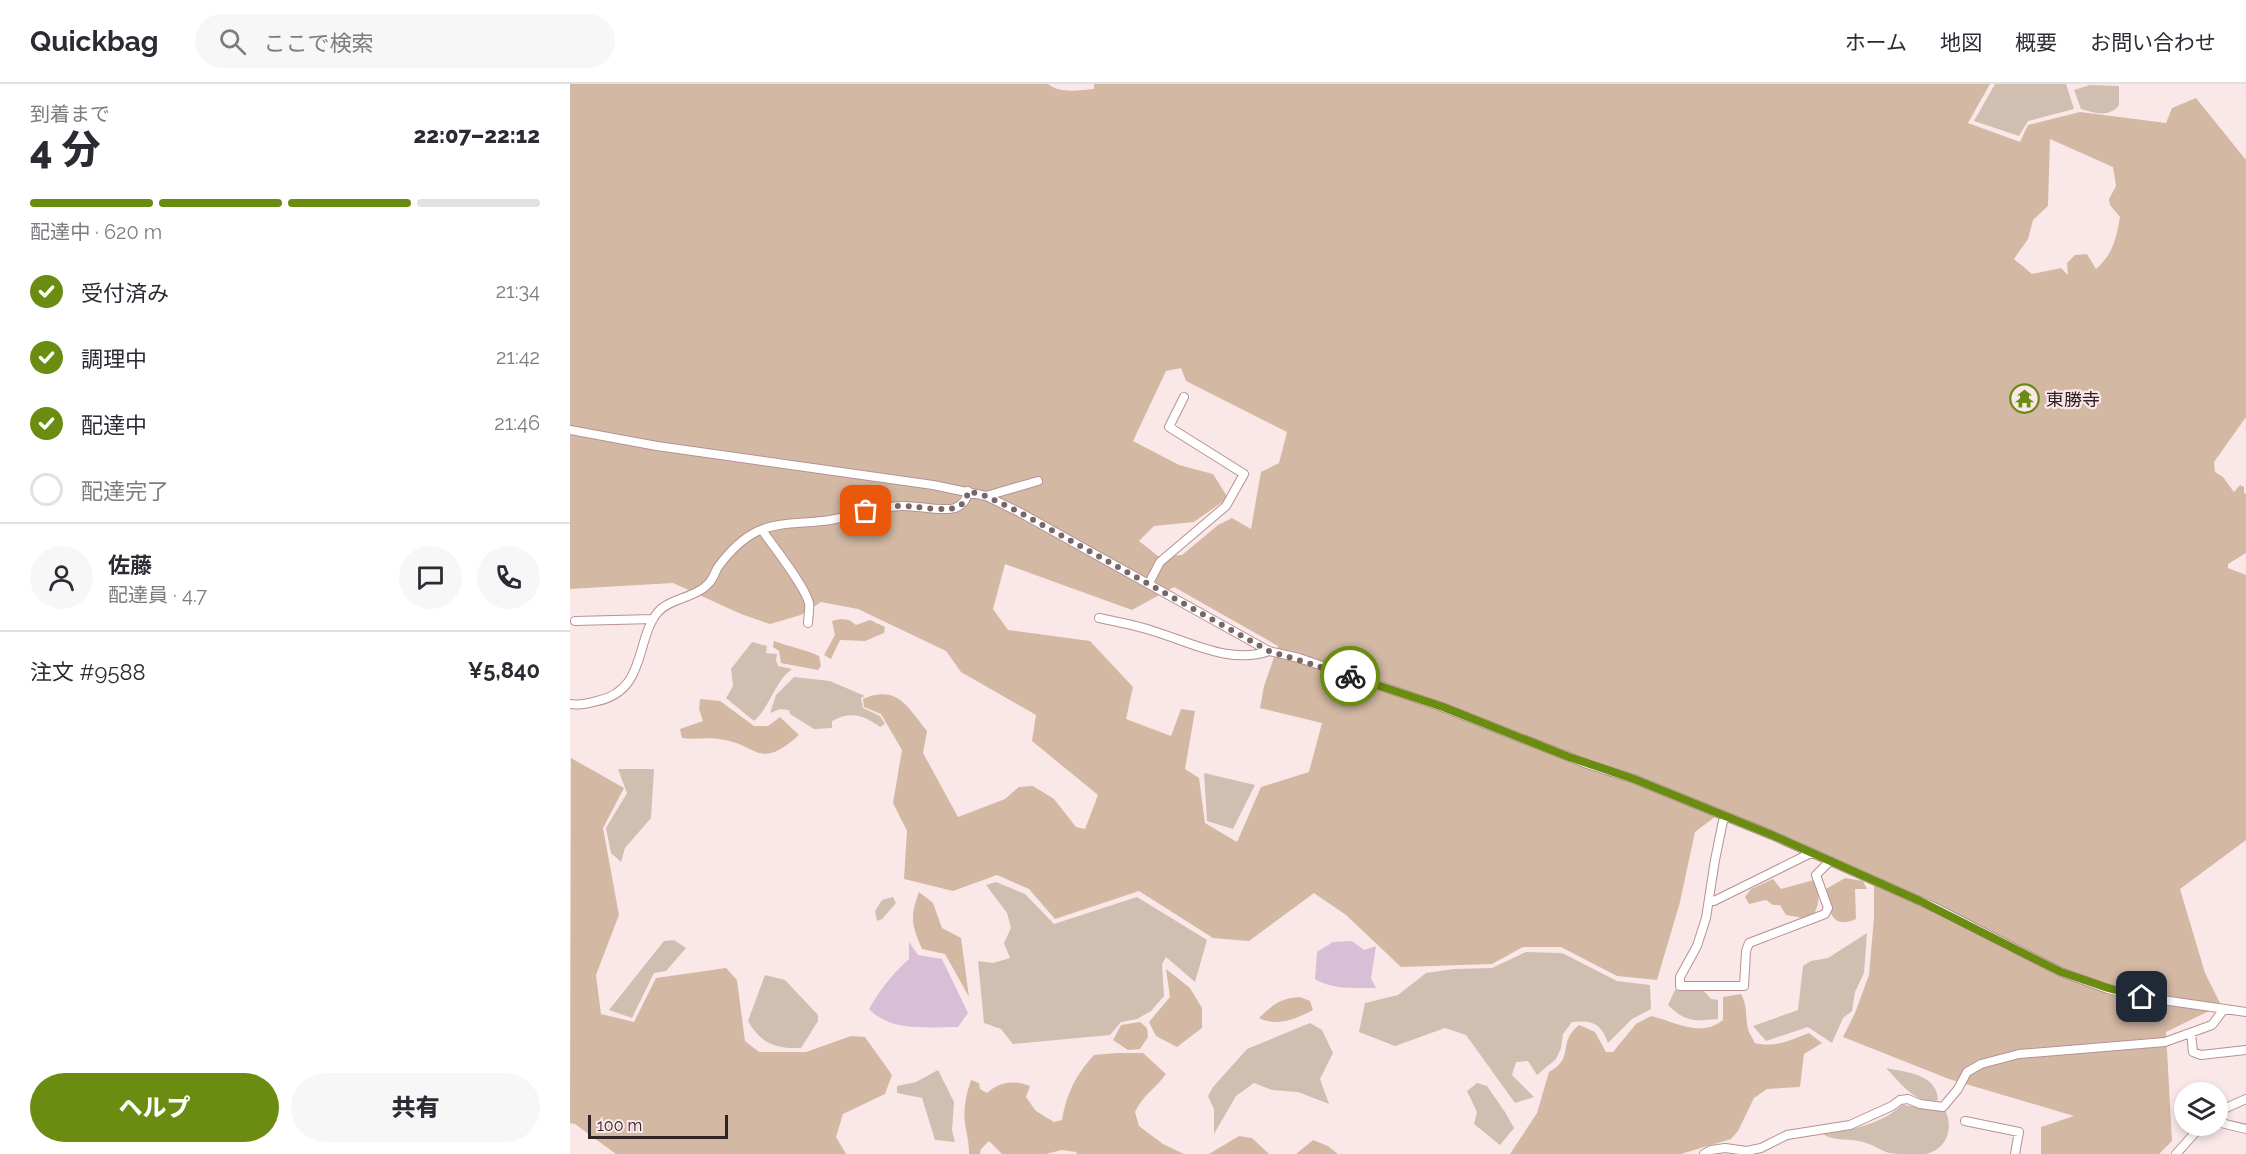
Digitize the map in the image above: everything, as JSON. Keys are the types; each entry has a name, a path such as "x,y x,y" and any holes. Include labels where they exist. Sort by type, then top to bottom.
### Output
{"street":[{"path":"1149,583 1160,562 1226,506 1244,474 1169,427 1184,397"},
{"path":"570,430 669,447 968,491 986,496 1149,583 1269,651 1299,658 1443,707 1587,764 1634,779 1938,909 2061,972 2142,997 2246,1012"},
{"path":"986,496 1038,481"},
{"path":"570,704 578,705 605,700 621,689 636,670 653,619 660,609 696,592 709,583 718,567 742,539 769,526 829,520 884,507 918,506 952,509 960,506 967,498 968,491"},
{"path":"762,530 809,604 808,623"},
{"path":"1099,618 1153,630 1216,652 1255,656 1269,651"},
{"path":"574,621 653,619"},
{"path":"1724,816 1706,918 1697,946 1680,977 1680,986 1744,986 1746,951 1749,943 1825,914 1828,908 1816,875 1830,861"},
{"path":"1709,900 1714,901 1811,853"},
{"path":"1704,1154 1711,1150 1725,1148 1747,1151 1761,1148 1787,1135 1850,1125 1900,1100 1908,1099 1920,1104 1943,1107 1958,1089 1967,1072 1981,1064 2019,1054 2165,1042 2212,1026 2224,1009"},
{"path":"2191,1034 2193,1052 2201,1055 2246,1050"},
{"path":"2228,1107 2246,1099"},
{"path":"1965,1121 2019,1132 2015,1154"},
{"path":"2228,1125 2246,1129"},
{"path":"2176,1154 2192,1136"}],"shaded area":[{"path":"570,84 1048,84 1070,91 1094,89 1094,84 1990,84 1968,123 2020,142 2028,125 2080,112 2166,123 2172,108 2196,98 2246,160 2246,417 2214,462 2215,472 2223,477 2234,492 2240,485 2244,487 2246,494 2246,553 2228,564 2228,568 2246,575 2246,840 2180,889 2205,973 2221,1005 2166,1032 2172,1141 2159,1154 2041,1154 2041,1127 2074,1116 1949,1079 1843,1037 1869,975 1874,918 1874,878 1720,813 1695,832 1680,902 1657,980 1617,976 1561,947 1523,947 1492,964 1401,967 1346,915 1314,893 1249,941 1213,938 1139,891 1055,919 1029,889 997,875 953,891 904,879 907,831 893,803 902,750 881,714 864,707 863,699 885,694 894,696 914,714 927,731 923,753 958,817 1005,799 1019,787 1033,786 1054,799 1076,827 1085,829 1098,795 1032,741 1036,715 961,672 946,651 858,609 821,602 801,615 770,624 741,614 673,583 570,589","holes":["2050,139 2113,167 2116,186 2109,199 2110,205 2120,217 2113,246 2096,269 2087,254 2075,255 2067,263 2068,275 2061,268 2032,274 2014,259 2028,239 2033,220 2048,206","1181,368 1186,381 1287,432 1279,463 1261,472 1251,529 1232,518 1218,525 1182,555 1158,556 1139,541 1154,526 1194,522 1228,498 1213,474 1179,465 1133,441 1166,371","1005,564 1132,610 1174,587 1278,646 1264,686 1260,708 1322,723 1309,772 1261,787 1237,842 1205,823 1199,778 1185,769 1195,711 1181,709 1171,736 1126,719 1133,687 1090,641 1008,630 993,609"]},
{"path":"1995,84 2066,84 2074,109 2028,121 2019,136 1974,121"},
{"path":"2090,85 2119,86 2119,105 2106,113 2081,109 2074,90"},
{"path":"849,620 856,625 870,620 885,627 884,633 865,641 840,640 831,659 824,655 835,635 832,621"},
{"path":"774,641 819,656 821,666 818,670 781,663 779,651 773,647"},
{"path":"752,642 767,646 766,653 777,654 778,666 792,669 781,680 765,708 754,721 726,698 733,686 731,669"},
{"path":"794,677 830,681 865,696 861,698 863,708 880,716 885,724 880,727 862,717 851,715 832,721 832,728 814,729 790,714 789,710 780,709 770,713 776,695"},
{"path":"700,699 720,701 754,726 768,726 780,717 799,735 775,752 766,754 719,739 682,738 680,729 703,721 699,709"},
{"path":"571,758 624,788 603,828 619,915 596,975 601,1014 634,1022 656,978 726,968 737,980 745,1041 759,1052 806,1052 851,1036 865,1037 892,1075 885,1094 843,1114 836,1137 846,1154 616,1154 575,1124 570,1123"},
{"path":"618,769 654,769 651,818 625,848 621,862 611,853 606,828 627,793"},
{"path":"1204,773 1255,785 1233,829 1207,821"},
{"path":"1845,878 1863,881 1867,889 1855,889 1856,919 1841,922 1832,916 1826,889"},
{"path":"1773,879 1781,889 1814,880 1818,897 1814,914 1803,918 1786,915 1780,905 1773,905 1766,900 1749,904 1745,897 1751,889"},
{"path":"996,882 1025,894 1054,924 1137,897 1207,940 1195,982 1166,957 1162,964 1164,996 1151,1011 1137,1019 1121,1022 1110,1035 1013,1044 1001,1029 984,1023 978,961 993,963 1010,958 1004,943 1011,928 1007,913 986,885"},
{"path":"919,892 933,903 942,928 961,938 969,997 945,954 922,949 913,920"},
{"path":"893,897 896,903 882,919 877,921 875,911 882,900"},
{"path":"1867,933 1864,973 1855,992 1852,1011 1843,1018 1832,1043 1808,1027 1766,1041 1753,1026 1798,1010 1803,966 1811,961 1828,958"},
{"path":"674,940 686,948 666,971 654,973 632,1018 609,1010 664,941"},
{"path":"1352,941 1364,950 1376,946 1371,978 1376,988 1337,987 1315,979 1317,952 1333,942"},
{"path":"909,942 918,955 942,959 968,1013 958,1027 899,1025 888,1022 869,1009 887,982 909,959"},
{"path":"1526,952 1562,953 1617,981 1650,985 1651,1009 1632,1019 1608,1043 1602,1031 1595,1024 1572,1022 1563,1034 1561,1048 1556,1059 1537,1075 1528,1061 1516,1062 1512,1075 1534,1097 1515,1103 1466,1035 1445,1028 1395,1046 1359,1032 1365,1003 1398,995 1426,973 1454,969 1492,968"},
{"path":"1166,969 1190,988 1202,1008 1202,1028 1177,1047 1156,1036 1149,1022 1170,997"},
{"path":"765,975 785,980 818,1015 818,1021 801,1048 776,1046 770,1043 758,1035 748,1021"},
{"path":"1675,990 1703,990 1711,999 1718,1000 1718,1019 1691,1020 1680,1015 1668,1005"},
{"path":"1741,994 1746,1007 1748,1029 1755,1043 1776,1044 1809,1033 1822,1043 1804,1054 1800,1087 1767,1089 1754,1098 1738,1131 1731,1139 1681,1154 1510,1154 1537,1113 1549,1072 1562,1061 1568,1038 1579,1025 1595,1032 1606,1052 1613,1052 1636,1024 1651,1016 1688,1027 1706,1028 1715,1025 1723,1020 1723,997"},
{"path":"1300,997 1310,1001 1313,1010 1280,1022 1259,1018 1277,1003"},
{"path":"1140,1022 1147,1028 1148,1037 1140,1049 1128,1050 1113,1040 1121,1025"},
{"path":"1310,1023 1322,1030 1333,1053 1320,1079 1329,1104 1298,1092 1272,1090 1254,1083 1236,1096 1214,1134 1214,1109 1208,1096 1213,1087 1247,1049"},
{"path":"1143,1053 1166,1074 1135,1112 1139,1126 1163,1144 1184,1154 1077,1154 1062,1150 1046,1154 1002,1154 989,1141 981,1149 980,1154 969,1154 964,1113 971,1080 979,1083 980,1089 987,1093 1007,1083 1030,1086 1026,1097 1036,1111 1054,1122 1062,1120 1073,1085 1094,1055"},
{"path":"1886,1068 1911,1073 1926,1080 1936,1091 1938,1100 1923,1100 1909,1092"},
{"path":"938,1070 954,1102 952,1130 955,1142 935,1140 922,1098 897,1093 897,1086 916,1082"},
{"path":"1477,1083 1487,1086 1514,1128 1500,1145 1474,1124 1477,1112 1467,1091"},
{"path":"1902,1105 1945,1110 1949,1124 1948,1131 1944,1143 1939,1148 1926,1154 1891,1153 1866,1143 1832,1138 1823,1134 1854,1129 1875,1122"},
{"path":"1239,1136 1252,1138 1269,1154 1209,1154"},
{"path":"1313,1140 1328,1146 1338,1154 1296,1154"}],"way so far":[{"path":"866,511 902,506 952,509 960,506 967,498 968,491 986,496 1019,512 1269,651 1299,658 1350,676"}],"place":[{"name":"東勝寺","path":"2025,399"}],"route":[{"path":"1350,676 1443,707 1587,764 1634,779 1772,835 1938,909 2061,972 2142,997"}]}
